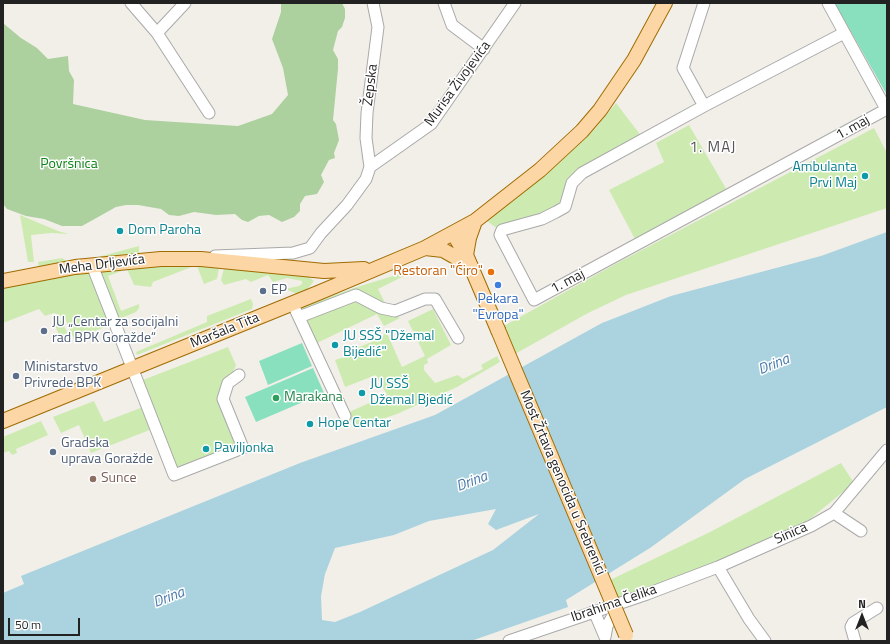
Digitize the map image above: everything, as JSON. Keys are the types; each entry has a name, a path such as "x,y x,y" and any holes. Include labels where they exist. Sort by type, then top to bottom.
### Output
{"main road":[{"name":"Maršala Tita","path":"3,421 381,267 425,248 475,221 540,170 582,131 600,110 634,60 665,3"},
{"path":"425,248 443,250 469,260 469,238 475,221"},
{"name":"Most Žrtava genocida u Srebrenici","path":"453,232 469,260 628,638"},
{"name":"Meha Drljevića","path":"3,281 92,265 161,259 201,259 302,270 335,271 381,267"},
{"path":"302,270 318,278 321,284 318,293"}],"street":[{"path":"131,3 157,33 209,113"},
{"path":"157,33 185,3"},
{"name":"Žepska","path":"370,167 366,150 366,132 378,27 376,10 373,3"},
{"path":"444,3 452,25 484,50"},
{"name":"Murisa Živojevića","path":"370,167 431,124 484,50 515,3"},
{"path":"704,3 683,68 704,106"},
{"name":"1. maj","path":"828,3 887,109 534,300 500,235 502,230 542,219 565,207 572,183 582,173 704,106 844,33"},
{"name":"Meha Drljevića","path":"201,259 224,255 293,253 310,248 359,190 366,179 370,167"},
{"path":"92,265 174,475 243,448 223,400 228,383 238,375"},
{"path":"299,317 356,295 381,308 395,311 425,299 435,299 458,338"},
{"path":"292,304 345,416"},
{"path":"861,530 834,513 887,450"},
{"name":"Sinica","path":"718,567 811,526 834,513"},
{"path":"718,567 765,641"},
{"name":"Ibrahima Čelika","path":"509,641 620,603 718,567"},
{"path":"606,639 607,626 620,603"},
{"path":"855,641 851,627 853,623 877,608"},
{"path":"594,611 606,639"}],"green space":[{"name":"Površnica","path":"281,3 342,3 345,9 345,18 342,27 338,31 333,50 338,59 333,120 336,124 339,140 334,153 335,158 329,160 321,175 324,182 317,194 305,196 300,204 300,211 294,217 282,222 269,215 259,216 248,222 242,220 235,214 216,215 194,212 179,216 169,215 161,209 138,205 126,205 116,207 82,226 62,226 44,219 26,216 7,209 3,204 3,23 21,38 37,48 48,59 68,56 69,71 74,80 73,104 145,120 238,126 272,114 288,95 283,68 272,39 281,12"},
{"path":"833,3 887,3 887,95 842,16"},
{"path":"616,103 642,137 566,183 560,203 553,210 507,225 495,227 487,221 567,155 595,129"},
{"path":"689,125 728,192 637,243 609,190 664,162 656,143"},
{"path":"874,128 887,153 887,208 626,295 588,313 515,354 502,327 619,262"},
{"path":"20,215 69,234 51,233 31,235 34,262 28,262"},
{"path":"139,246 139,258 79,265 98,257"},
{"path":"62,258 68,262 39,268 38,262"},
{"path":"137,266 194,266 153,282 151,287 134,285 127,269 108,276 121,311 139,304 139,308 136,312 117,320 99,269"},
{"path":"197,266 219,268 217,279 204,284"},
{"path":"224,268 305,274 314,281 302,296 285,289 299,286 302,284 302,281 287,278 273,282 268,275 251,282 246,279 224,285 221,280"},
{"path":"85,271 93,275 113,324 74,339 65,318 54,313 45,316 39,309 3,323 3,286"},
{"path":"409,271 412,272 378,289 388,309 356,292 299,313 297,309 354,288"},
{"path":"251,299 253,304 252,309 137,355 136,352 207,322 207,316"},
{"path":"355,299 400,318 384,326 377,314 315,344 305,320"},
{"path":"433,309 451,345 427,359 428,363 424,365 424,370 435,383 458,375 463,379 483,369 481,365 497,356 500,362 457,387 397,414 355,428 347,413 387,395 376,375 345,387 335,360 350,355 349,351 382,338 386,331 402,367 425,356 408,321"},
{"path":"52,317 55,317 62,322 71,340 62,343"},
{"path":"302,343 312,366 268,385 259,361"},
{"path":"228,347 236,365 219,393 238,443 177,468 143,380"},
{"name":"Marakana","path":"313,368 324,393 256,422 245,397"},
{"path":"94,401 104,422 143,407 152,429 91,453 79,425 61,433 53,417"},
{"path":"41,421 48,435 16,449 17,453 12,455 9,451 3,453 3,437"},
{"path":"841,463 854,483 799,528 718,562 617,599 610,580 710,532"}],"water":[{"name":"Drina","path":"887,232 887,407 745,479 650,548 566,600 568,607 471,641 3,641 3,593 24,584 21,576 300,463 435,415 602,323 671,296 821,256","holes":["496,509 488,524 496,530 539,514 493,550 360,612 335,622 322,620 321,596 325,574 335,548 394,535 429,521"]}],"place":[{"name":"Ambulanta Prvi Maj","path":"865,176"},
{"name":"Dom Paroha","path":"120,231"},
{"name":"Restoran \"Ćiro\"","path":"491,272"},
{"name":"Pekara \"Evropa\"","path":"498,285"},
{"name":"EP","path":"263,291"},
{"name":"JU „Centar za socijalni rad BPK Goražde“","path":"44,331"},
{"name":"JU SSŠ \"Džemal Bijedić\"","path":"335,345"},
{"name":"Ministarstvo Privrede BPK","path":"16,376"},
{"name":"JU SSŠ Džemal Bjedić","path":"362,393"},
{"name":"Marakana","path":"276,398"},
{"name":"Hope Centar","path":"310,424"},
{"name":"Paviljonka","path":"206,449"},
{"name":"Gradska uprava Goražde","path":"53,452"},
{"name":"Sunce","path":"93,479"}],"district":[{"name":"1. MAJ","path":"713,148"}]}
